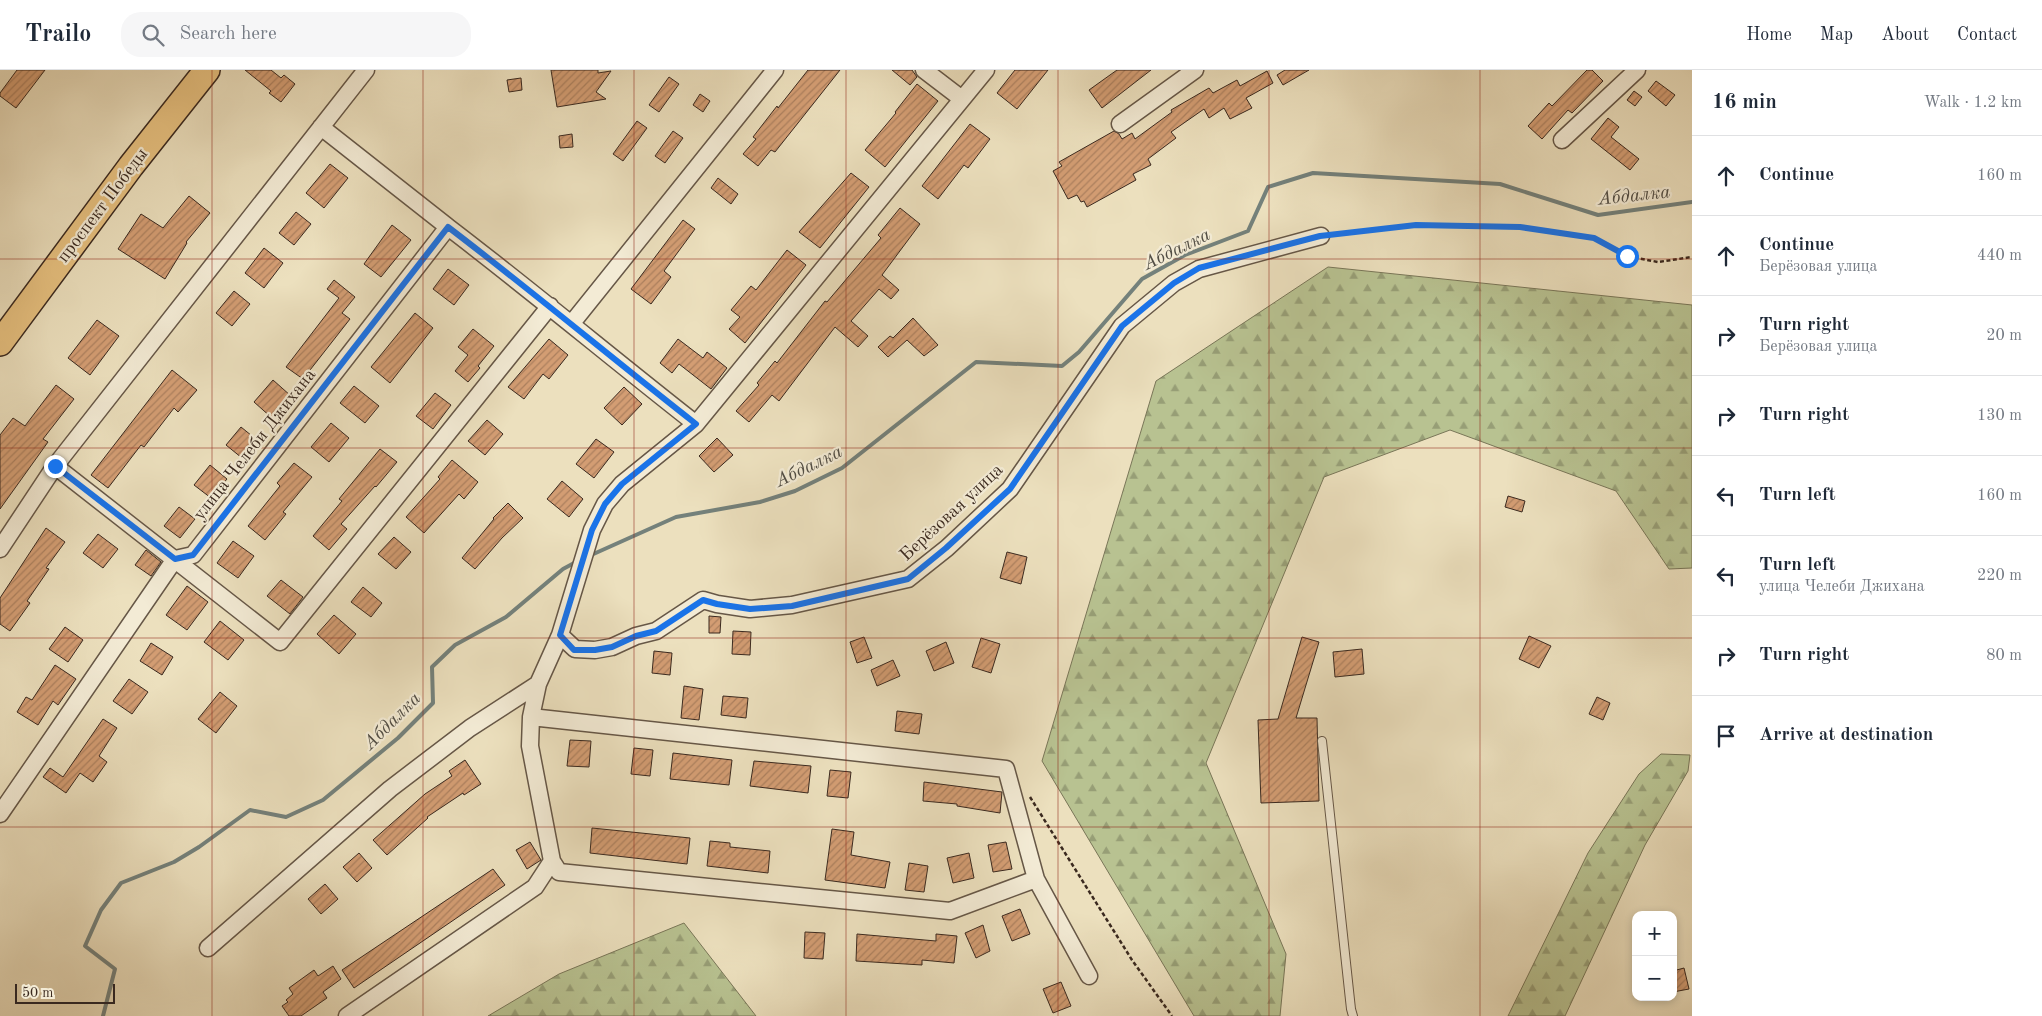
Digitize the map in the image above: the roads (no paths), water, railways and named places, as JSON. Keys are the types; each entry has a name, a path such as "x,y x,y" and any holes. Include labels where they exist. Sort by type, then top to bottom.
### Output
{"main road":[{"name":"проспект Победы","path":"0,343 131,166 208,70"}],"street":[{"path":"0,549 55,466 366,70"},
{"path":"572,323 775,70"},
{"path":"924,70 962,99"},
{"path":"986,70 696,424 622,484 605,504 592,530 560,635 538,684 531,717 530,746 552,861 559,872 950,911 1036,879"},
{"path":"1120,124 1195,70"},
{"path":"1562,140 1638,70"},
{"path":"321,127 572,323 696,424"},
{"name":"улица Челеби Джихана","path":"175,559 193,555 448,227"},
{"name":"Берёзовая улица","path":"560,635 574,650 595,650 612,647 636,636 656,631 703,600 750,609 792,606 908,579 946,548 1010,489 1122,326 1174,283 1199,268 1320,236"},
{"path":"55,466 280,642 550,306"},
{"path":"0,814 175,559"},
{"path":"208,948 390,789 470,728 538,684"},
{"path":"531,717 1006,769 1036,879 1089,976"},
{"path":"347,1016 535,887 552,861"}],"lane":[{"path":"1322,742 1350,1010 1353,1016"}],"waterway":[{"name":"Абдалка","path":"589,556 676,517 760,502 795,491 842,468 976,362 1062,366 1079,352 1142,279 1185,255 1248,231 1268,187 1313,173 1500,184 1598,215 1692,202"},
{"name":"Абдалка","path":"103,1016 115,969 85,946 101,910 121,883 174,862 199,847 250,810 286,817 323,800 398,738 433,703 432,667 455,645 506,617 563,569 576,562"}]}
